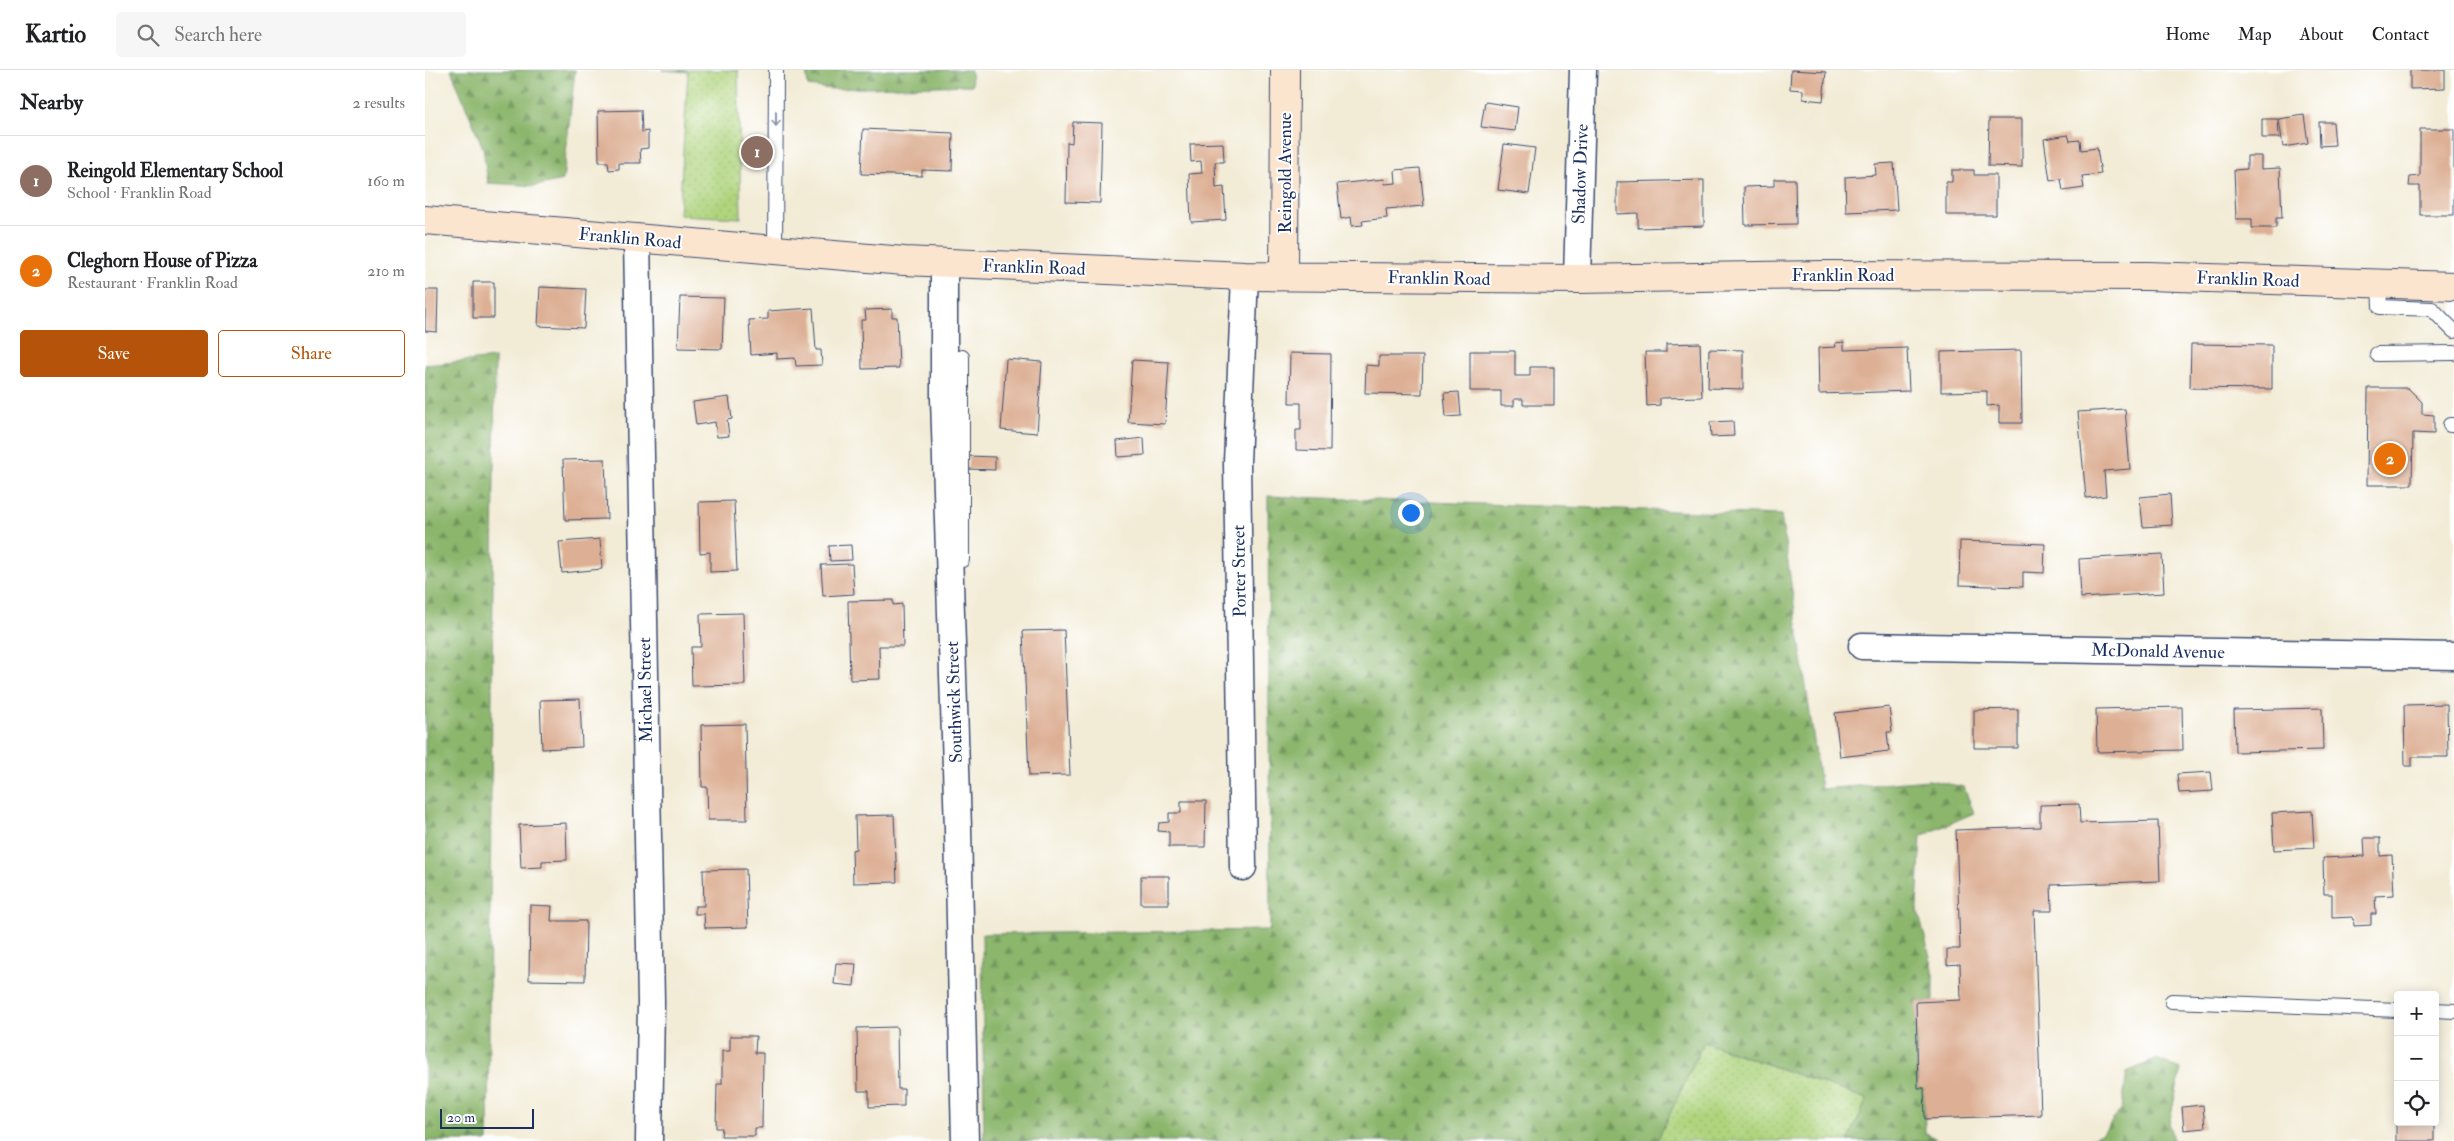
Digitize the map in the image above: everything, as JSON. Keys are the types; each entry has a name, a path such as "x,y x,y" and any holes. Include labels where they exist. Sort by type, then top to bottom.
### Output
{"main road":[{"name":"Reingold Avenue","path":"1284,276 1285,70"},
{"name":"Franklin Road","path":"425,220 775,252 944,264 1245,276 1577,279 1824,275 2147,276 2379,283 2440,293"}],"street":[{"name":"Shadow Drive","path":"1577,279 1583,70"},
{"name":"Michael Street","path":"637,238 651,1002 649,1141"},
{"name":"Southwick Street","path":"944,264 944,398 966,1141"},
{"name":"Porter Street","path":"1243,867 1237,462 1245,276"},
{"name":"McDonald Avenue","path":"1862,646 2454,656"}],"lane":[{"path":"775,252 776,70"},
{"path":"2440,293 2454,331"},
{"path":"2377,354 2454,354"},
{"path":"961,985 962,357"},
{"path":"2172,1001 2394,1010"},
{"path":"2439,1010 2454,1011"}],"green space":[{"path":"451,70 575,70 563,180 535,186 488,183 483,148"},
{"path":"662,70 738,70 741,218 679,215 688,72"},
{"path":"806,70 971,70 972,85 831,89 808,86"},
{"path":"495,358 488,1141 425,1141 425,365"},
{"path":"1268,496 1781,515 1821,789 1929,780 1964,787 1974,813 1921,836 1917,907 1933,969 1933,1001 1916,1002 1918,1088 1924,1088 1925,1133 1940,1141 1848,1141 1867,1099 1704,1042 1657,1141 984,1141 982,934 1270,930"},
{"path":"1703,1042 1867,1099 1940,1141 1657,1141"},
{"path":"2157,1059 2181,1069 2169,1124 2173,1141 2085,1141 2103,1133 2122,1108 2127,1072"}],"building":[{"path":"1791,70 1826,72 1823,101 1803,99 1803,90 1790,89"},
{"path":"2410,70 2445,70 2445,88 2410,89"},
{"path":"1485,102 1518,107 1515,131 1481,127"},
{"path":"641,110 642,132 648,131 648,148 640,149 641,163 619,163 619,169 609,170 608,162 599,162 598,111"},
{"path":"2304,115 2308,143 2283,147 2279,119"},
{"path":"1989,119 2022,119 2022,167 1988,166"},
{"path":"2262,119 2278,119 2279,138 2262,138"},
{"path":"1073,122 1102,123 1100,203 1066,202 1067,142 1072,143"},
{"path":"2319,122 2333,122 2335,145 2320,146"},
{"path":"863,129 953,133 952,171 922,170 922,176 861,174"},
{"path":"2420,129 2454,129 2454,215 2420,215 2420,186 2409,186 2410,177 2420,176"},
{"path":"2068,135 2070,141 2080,140 2081,150 2097,148 2101,174 2082,176 2084,188 2063,191 2061,179 2050,181 2044,139"},
{"path":"1223,143 1224,162 1215,162 1216,188 1224,187 1226,220 1191,222 1189,174 1202,173 1201,161 1191,162 1190,144"},
{"path":"1504,144 1535,148 1529,194 1498,190"},
{"path":"2247,156 2261,156 2261,169 2280,168 2282,218 2276,218 2276,228 2252,228 2252,219 2236,219 2234,170 2247,169"},
{"path":"1894,163 1897,210 1846,212 1845,177 1876,175 1875,164"},
{"path":"1420,168 1424,206 1386,209 1387,218 1362,221 1363,225 1352,226 1351,217 1341,219 1337,184 1384,179 1385,184 1396,183 1395,170"},
{"path":"1952,170 1974,170 1974,175 1996,175 1996,215 1946,215 1946,182 1952,182"},
{"path":"1774,179 1795,179 1796,224 1745,225 1744,187 1774,186"},
{"path":"1704,180 1704,226 1638,228 1638,213 1617,214 1617,182"},
{"path":"473,282 494,282 494,318 473,318"},
{"path":"540,287 586,289 584,328 538,326"},
{"path":"425,290 438,290 437,332 425,331"},
{"path":"680,297 724,298 722,349 678,348"},
{"path":"813,308 816,350 821,350 822,365 796,366 795,358 777,359 777,353 751,355 749,320 768,319 768,311"},
{"path":"892,309 892,317 897,317 899,368 862,369 861,320 866,320 865,310"},
{"path":"1844,342 1844,350 1907,348 1909,391 1819,394 1818,348 1836,347 1835,343"},
{"path":"1700,343 1702,397 1660,398 1660,405 1647,406 1645,352 1666,352 1666,344"},
{"path":"2191,344 2272,345 2272,389 2190,388"},
{"path":"1709,349 1743,350 1743,389 1708,388"},
{"path":"2021,350 2022,423 1999,423 1999,405 1987,406 1987,391 1941,392 1941,352"},
{"path":"1470,351 1515,351 1515,376 1530,376 1530,367 1554,367 1554,405 1523,405 1523,399 1514,399 1514,406 1501,406 1501,391 1470,391"},
{"path":"1290,353 1331,354 1330,451 1296,450 1296,430 1301,430 1301,403 1289,403"},
{"path":"1379,356 1423,356 1422,394 1365,393 1366,365 1379,366"},
{"path":"1006,359 1042,362 1037,433 1001,430"},
{"path":"1132,360 1169,362 1165,424 1128,422"},
{"path":"2368,388 2408,388 2422,402 2422,414 2434,415 2434,434 2413,433 2412,485 2367,485"},
{"path":"1459,392 1461,416 1446,417 1444,393"},
{"path":"729,397 732,419 727,420 729,436 717,437 715,422 696,425 693,402"},
{"path":"2125,409 2130,469 2104,471 2106,496 2086,498 2078,412"},
{"path":"1733,421 1734,436 1711,437 1710,422"},
{"path":"1144,438 1145,455 1118,457 1117,441"},
{"path":"968,456 995,457 995,470 968,469"},
{"path":"605,459 607,519 565,520 563,460"},
{"path":"2170,494 2172,525 2143,527 2140,497"},
{"path":"734,501 737,571 710,572 710,552 700,553 699,502"},
{"path":"600,539 602,569 562,573 559,542"},
{"path":"1960,541 2045,544 2044,573 2023,572 2023,587 1959,585"},
{"path":"851,545 852,560 830,561 829,546"},
{"path":"2162,554 2164,593 2081,598 2079,559"},
{"path":"852,564 854,594 823,596 821,565"},
{"path":"893,600 893,605 902,604 903,646 879,646 880,679 850,680 848,601"},
{"path":"743,613 745,685 692,686 691,647 701,647 700,614"},
{"path":"1064,630 1070,775 1029,776 1023,631"},
{"path":"580,699 582,747 542,749 540,700"},
{"path":"2447,704 2448,757 2412,757 2412,766 2405,766 2404,705"},
{"path":"1889,707 1892,732 1887,732 1889,751 1840,757 1835,713"},
{"path":"2182,707 2183,750 2097,752 2096,709"},
{"path":"2322,708 2323,750 2235,752 2234,710"},
{"path":"2018,709 2018,748 1974,748 1974,710"},
{"path":"745,724 747,820 708,820 707,787 702,787 701,725"},
{"path":"2211,772 2213,791 2179,793 2177,774"},
{"path":"1181,801 1206,801 1205,847 1169,847 1169,832 1158,831 1159,823 1169,822 1169,813 1181,813"},
{"path":"2079,804 2080,823 2158,821 2160,881 2051,885 2052,911 2034,911 2041,1115 1925,1119 1924,1088 1918,1088 1916,1002 1961,1000 1960,964 1947,965 1947,949 1960,949 1956,830 2040,827 2040,805"},
{"path":"2312,811 2314,848 2274,850 2272,813"},
{"path":"894,815 897,882 853,883 852,850 856,849 855,816"},
{"path":"566,823 567,860 542,861 542,867 521,868 519,825"},
{"path":"2364,838 2380,838 2380,856 2392,855 2394,895 2375,896 2376,914 2371,914 2371,925 2354,926 2353,917 2332,918 2332,894 2324,894 2323,858 2365,856"},
{"path":"746,869 748,927 705,928 704,914 695,914 695,906 704,906 703,870"},
{"path":"1141,876 1169,876 1169,904 1141,904"},
{"path":"530,905 552,906 551,921 586,921 585,981 529,980"},
{"path":"836,963 856,964 854,986 834,984"},
{"path":"897,1027 898,1089 904,1089 904,1106 869,1107 869,1091 858,1091 857,1028"},
{"path":"730,1036 756,1036 755,1053 763,1053 762,1128 755,1128 755,1136 721,1136 722,1128 716,1128 717,1084 722,1084 722,1051 730,1051"},
{"path":"2203,1105 2205,1128 2184,1130 2182,1107"},
{"path":"2396,1126 2434,1126 2434,1141 2396,1141"}],"place":[{"name":"Reingold Elementary School","path":"757,152"},
{"name":"Cleghorn House of Pizza","path":"2390,459"}]}
